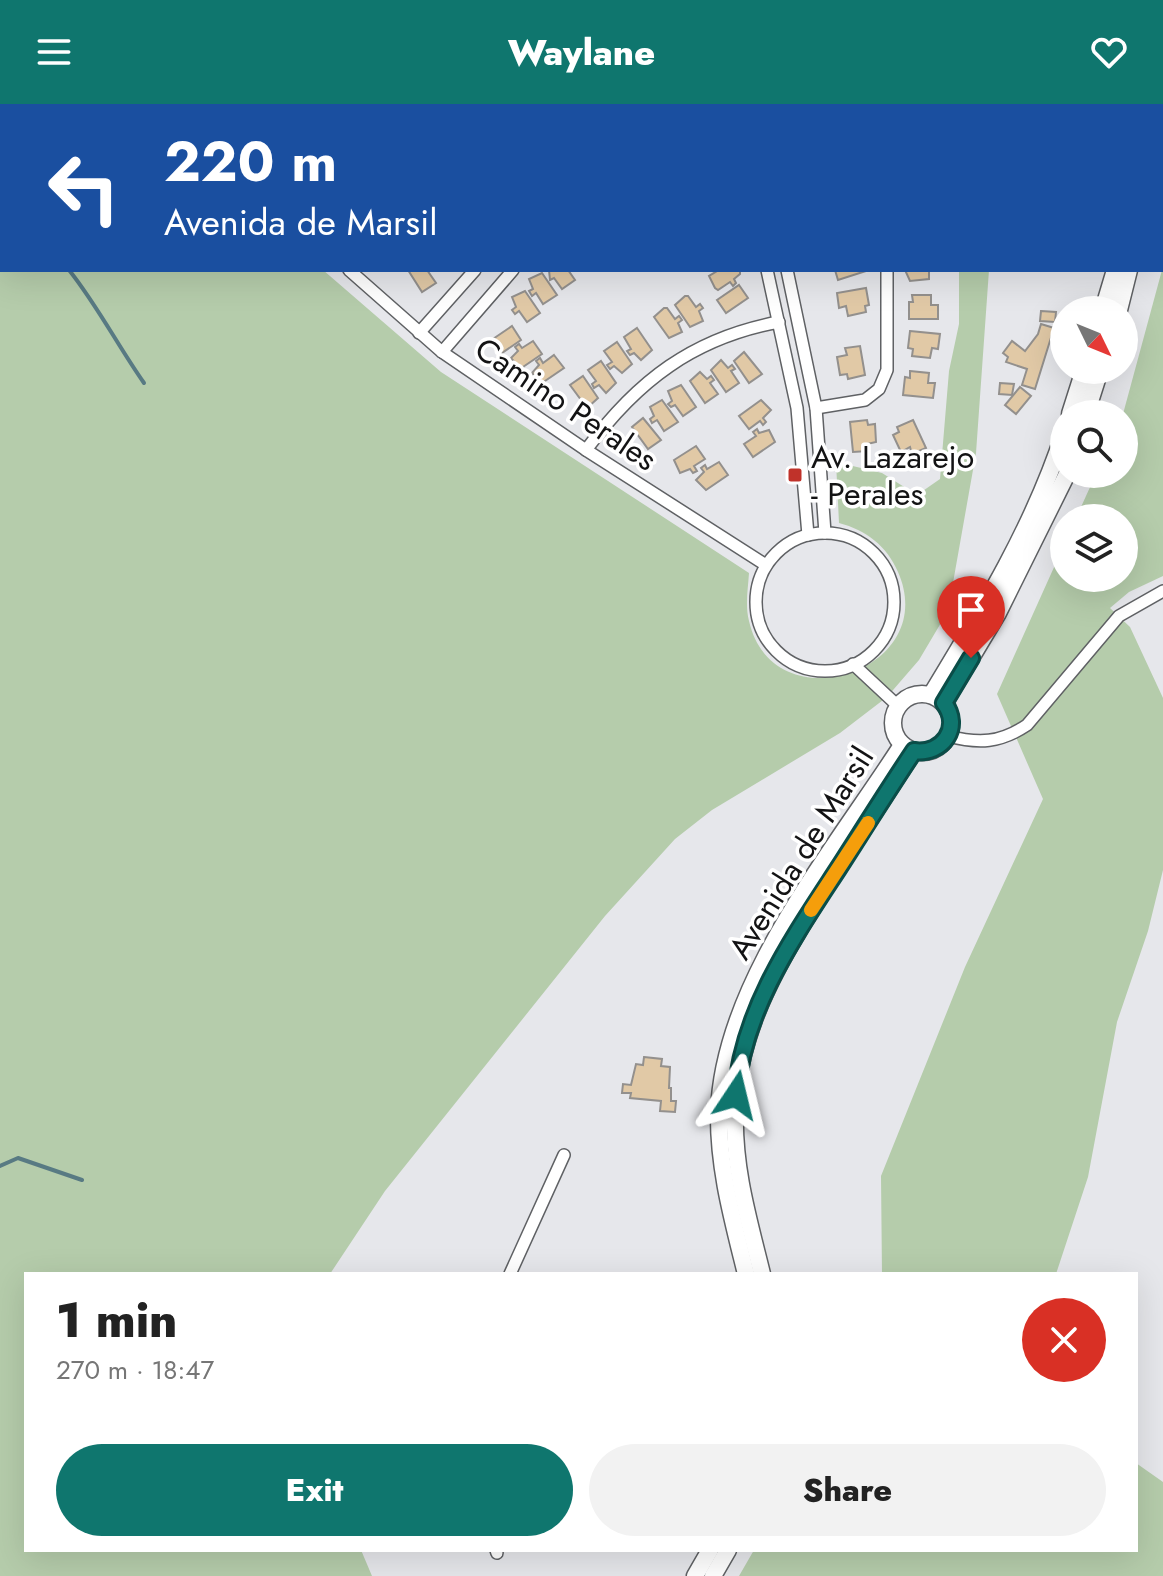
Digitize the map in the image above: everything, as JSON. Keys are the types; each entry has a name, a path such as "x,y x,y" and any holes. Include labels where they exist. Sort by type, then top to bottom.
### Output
{"street":[{"name":"Camino Perales","path":"351,272 442,352 586,450 766,565"},
{"path":"419,333 473,272"},
{"path":"442,352 511,272"},
{"path":"767,272 797,408 808,535"},
{"path":"787,272 816,408 825,533"},
{"path":"816,408 865,400 879,389 887,370 887,272"},
{"path":"1107,296 1114,272"},
{"path":"1122,296 1128,272"},
{"path":"586,450 631,394 671,363 714,340 779,322"},
{"path":"938,699 1050,477"},
{"path":"938,699 998,613 1060,488"},
{"path":"825,533 845,536 864,545 879,558 889,576 894,596 893,613 884,636 868,655 835,670 815,670 796,665 773,647 759,622 756,603 758,583 766,565 777,552 808,535 825,533"},
{"path":"948,736 985,743 1019,731 1119,616 1163,591"},
{"path":"853,664 898,706"},
{"path":"914,694 938,699 952,720 948,736 934,750 908,748 892,725 898,706 914,694"},
{"name":"Avenida de Marsil","path":"746,1272 725,1188 719,1112 723,1076 733,1035 748,992 775,939 908,748"},
{"name":"Avenida de Marsil","path":"762,1272 740,1186 736,1143 737,1078 748,1038 762,998 791,942 908,748"},
{"path":"511,1272 564,1155"},
{"path":"695,1576 709,1552"},
{"path":"713,1576 727,1552"}],"green space":[{"path":"0,272 325,272 441,372 749,573 749,621 764,653 789,672 818,678 849,673 877,659 897,637 905,607 898,572 888,554 867,535 839,523 836,462 882,473 917,495 940,479 949,371 959,324 959,272 989,272 976,453 948,611 919,660 887,697 840,733 712,810 675,839 605,916 385,1191 331,1272 24,1272 24,1552 362,1552 372,1576 0,1576"},
{"path":"1163,272 1163,576 1138,588 1138,504 1082,504 1090,488 1138,488 1138,400 1127,400 1131,384 1138,384 1138,359"},
{"path":"1050,576 1050,592 1129,592 1110,608 1130,627 1163,698 1163,870 1148,931 1117,1022 1088,1177 1057,1272 882,1272 881,1176 965,967 1043,799 997,694"},
{"path":"1138,1464 1163,1482 1163,1576 739,1576 753,1552 1138,1552"}],"building":[{"path":"409,272 428,272 436,283 422,292"},
{"path":"549,272 569,272 575,280 562,289 554,278 550,280"},
{"path":"716,272 740,272 733,286 730,282 718,290 709,276"},
{"path":"836,272 863,272 838,280"},
{"path":"906,272 929,272 929,279 910,281"},
{"path":"542,273 557,295 543,304 536,293 532,296 529,291 533,289 529,279"},
{"path":"739,285 748,298 726,313 717,300"},
{"path":"866,288 869,305 865,306 866,312 848,316 846,306 839,308 837,293"},
{"path":"525,291 540,313 527,322 519,311 515,314 512,310 516,307 512,297"},
{"path":"912,295 931,295 931,305 938,305 938,319 909,319"},
{"path":"685,296 696,307 700,304 703,308 699,311 703,321 690,327 675,305"},
{"path":"664,308 675,319 679,316 682,320 678,323 682,332 669,338 654,317"},
{"path":"1041,311 1050,312 1050,322 1040,321"},
{"path":"1041,324 1050,327 1050,341 1035,389 1022,385 1027,369 1006,362 1008,357 1003,353 1012,341 1025,351 1038,334"},
{"path":"512,326 521,340 499,355 490,341"},
{"path":"637,328 652,350 641,360 627,351 631,349 624,337"},
{"path":"910,331 940,334 938,349 932,348 930,358 912,356 913,349 908,348"},
{"path":"533,341 542,354 520,369 511,358 518,351 515,347 519,344 522,348"},
{"path":"617,342 632,364 622,373 614,366 610,369 607,365 612,362 604,351"},
{"path":"860,346 865,375 848,379 847,374 840,375 837,357 847,355 845,348"},
{"path":"744,352 762,374 749,383 734,361"},
{"path":"554,355 564,368 542,383 532,373 539,365 536,361 540,358 543,363"},
{"path":"721,360 728,368 732,365 735,369 731,371 739,383 726,392 711,370"},
{"path":"601,361 616,383 606,393 599,385 594,388 592,384 596,381 588,370"},
{"path":"910,371 929,373 928,383 935,383 933,398 903,395 905,377 910,378"},
{"path":"700,372 707,379 711,376 714,380 710,383 718,394 705,403 690,381"},
{"path":"583,376 598,398 587,408 570,385"},
{"path":"1000,383 1014,384 1012,395 999,394"},
{"path":"681,385 696,407 683,416 675,405 671,407 668,404 672,401 668,391"},
{"path":"1020,387 1031,396 1016,414 1005,405"},
{"path":"662,400 678,422 664,431 657,420 652,423 650,419 654,416 650,407"},
{"path":"761,400 771,410 763,418 766,422 763,425 760,421 749,429 739,416"},
{"path":"643,418 661,440 648,449 632,427"},
{"path":"867,420 868,425 875,424 876,442 867,444 868,451 853,452 850,422"},
{"path":"913,420 926,448 912,454 910,447 901,452 893,435 899,432 897,427"},
{"path":"757,429 759,433 769,430 775,442 753,457 744,444 756,436 753,432"},
{"path":"696,446 705,459 694,466 697,471 693,473 690,469 680,473 674,460"},
{"path":"719,462 728,475 706,490 696,480 704,472 701,468 705,465 707,469"},
{"path":"644,1057 662,1059 661,1066 670,1067 669,1088 671,1101 676,1101 675,1112 660,1111 661,1101 630,1098 631,1093 622,1093 623,1084 631,1085 636,1064 643,1065"}],"waterway":[{"path":"70,272 144,383"},
{"path":"0,1166 18,1158 82,1180"}],"slow traffic":[{"path":"811,910 868,823"}],"place":[{"name":"Av. Lazarejo - Perales","path":"795,475"}],"route":[{"path":"736,1095 737,1078 762,998 791,942 914,751 934,750 948,738 952,720 944,703 971,658"}]}
